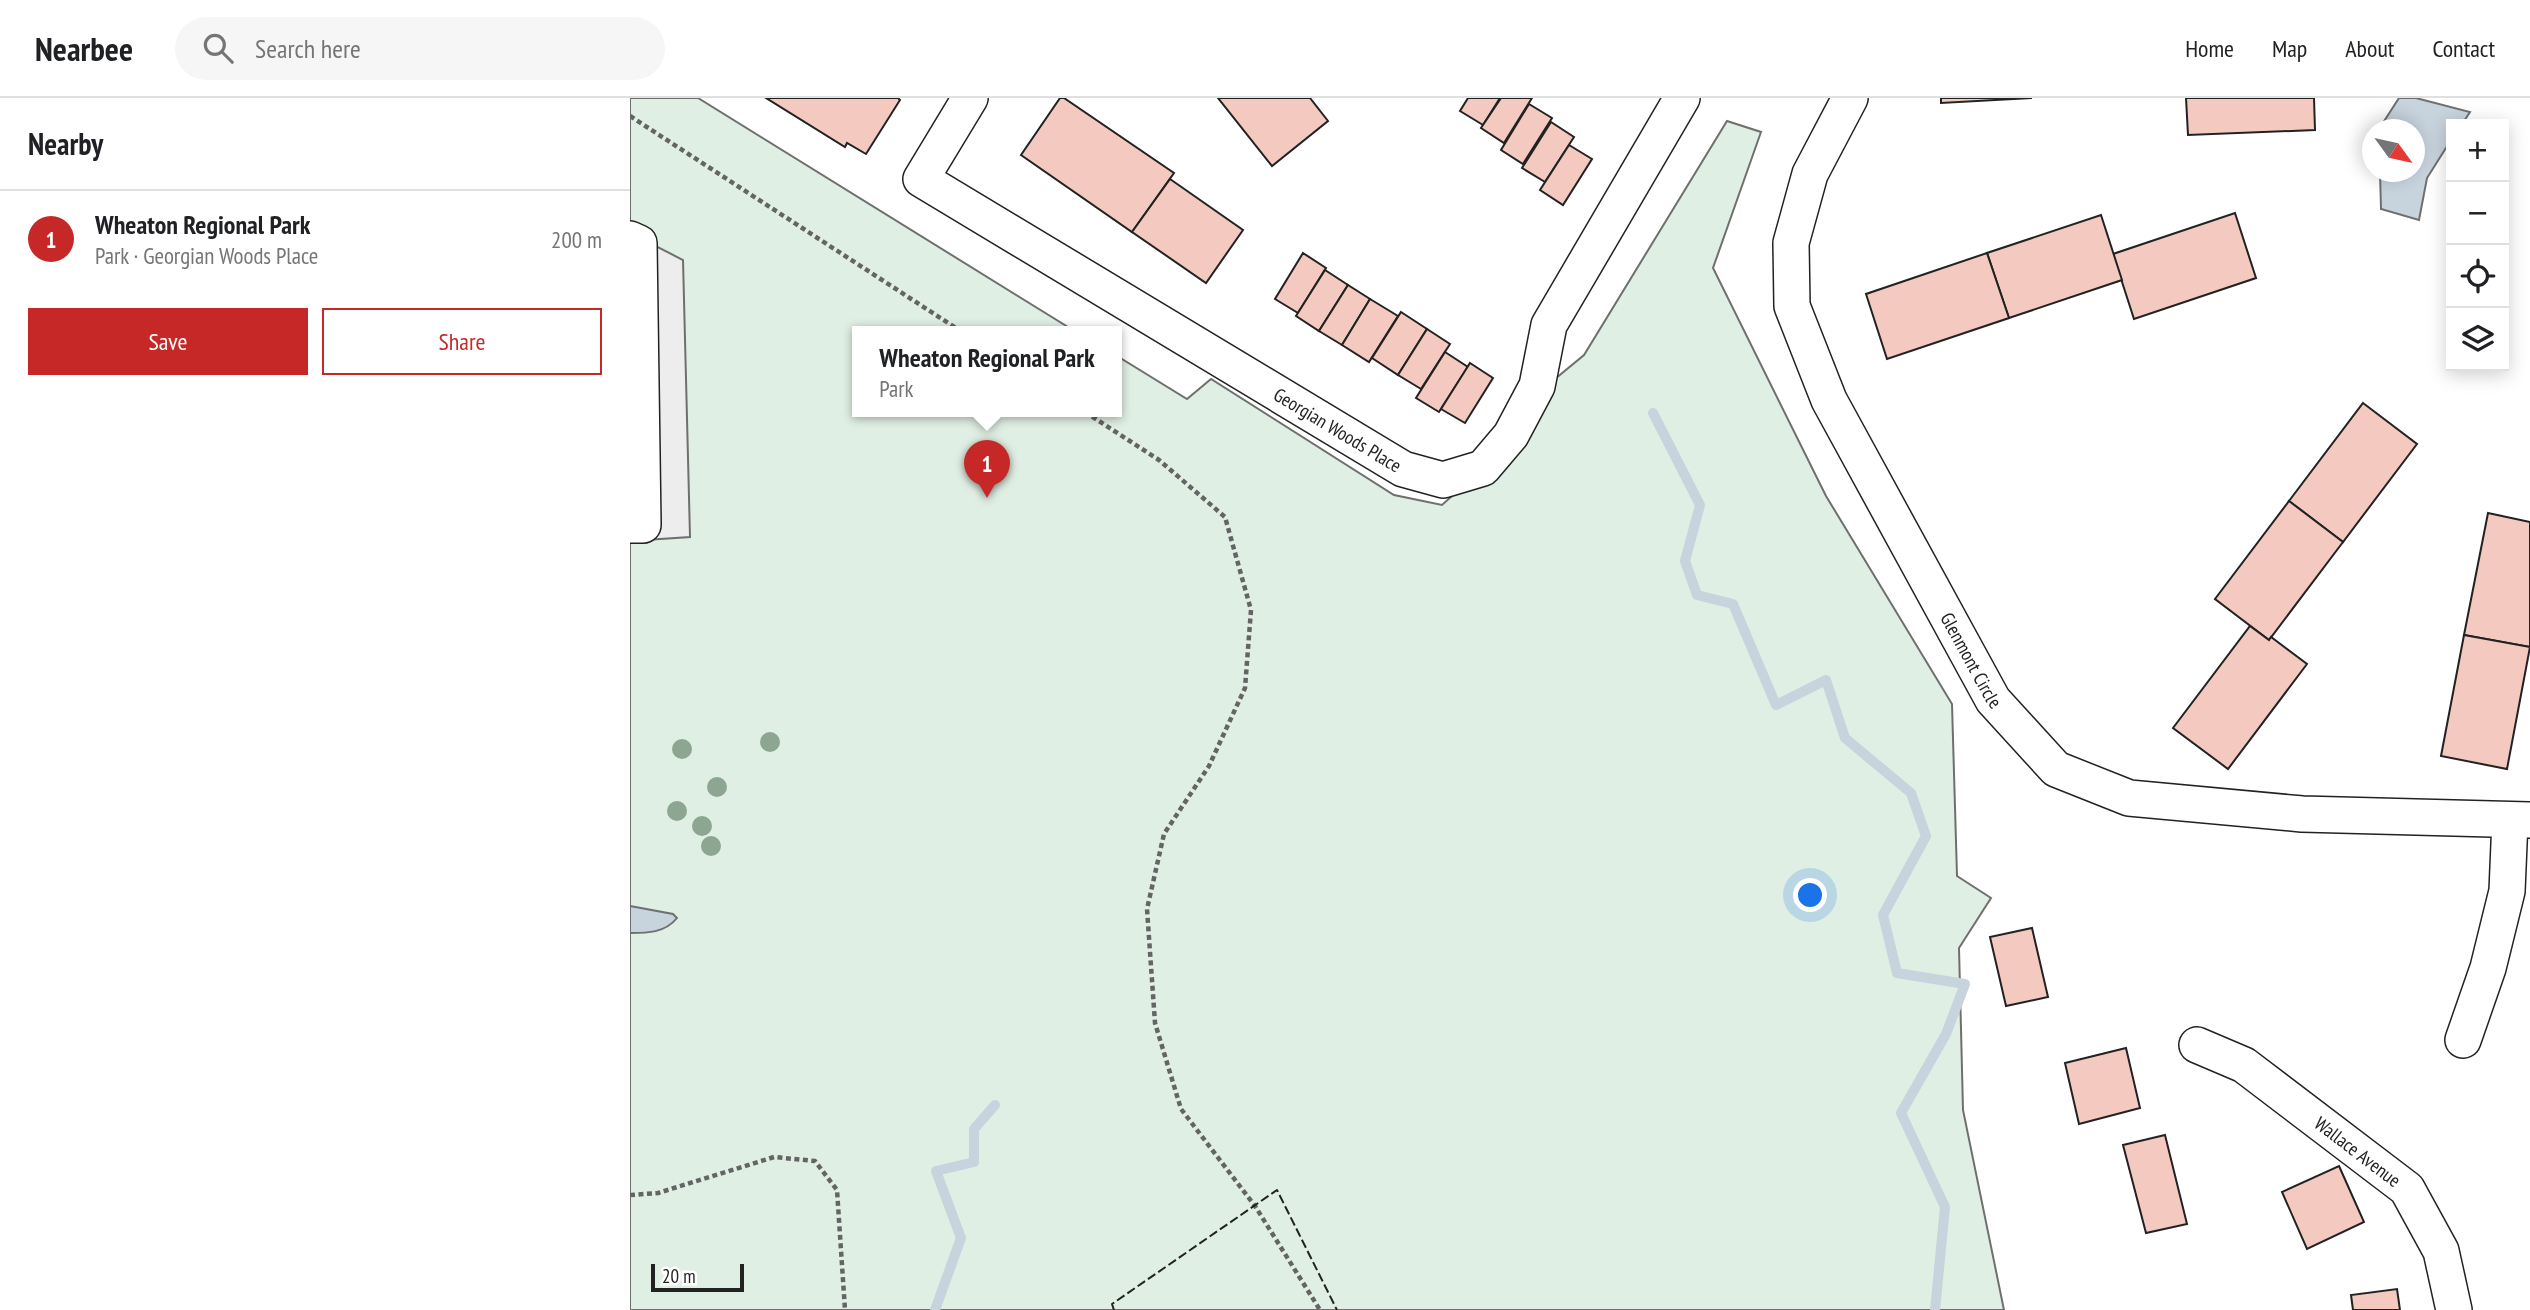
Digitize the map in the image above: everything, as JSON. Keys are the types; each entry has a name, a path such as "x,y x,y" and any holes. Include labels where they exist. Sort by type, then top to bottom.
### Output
{"street":[{"name":"Georgian Woods Place","path":"970,98 921,179 1403,469 1443,480 1483,468 1511,435 1536,386 1549,326 1682,98"},
{"name":"Glenmont Circle","path":"1850,98 1810,174 1791,243 1792,306 1829,401 1993,700 2056,769 2129,797 2302,814 2520,820"},
{"path":"630,239 639,243 643,525 630,525"},
{"path":"2463,1040 2488,968 2507,891 2520,820"},
{"name":"Wallace Avenue","path":"2197,1045 2244,1065 2407,1189 2441,1251 2454,1310"}],"path":[{"path":"630,116 953,326"},
{"path":"1093,417 1159,460 1225,517 1251,610 1245,688 1209,766 1164,834 1147,909 1155,1023 1181,1109 1255,1206 1320,1310"},
{"path":"630,1195 658,1194 774,1157 815,1161 837,1190 845,1310"}],"green space":[{"path":"630,98 698,98 1066,326 852,326 852,417 1122,417 1122,359 1187,399 1211,379 1394,495 1442,505 1483,468 1555,379 1584,355 1727,121 1761,132 1713,268 1826,496 1952,704 1957,876 1991,898 1959,948 1963,1110 2004,1310 630,1310"}],"shaded area":[{"path":"2399,98 2416,98 2470,112 2465,119 2446,119 2446,148 2427,178 2419,220 2381,209 2380,182 2425,182 2425,119 2385,119"},
{"path":"630,233 683,260 690,537 630,541"},
{"path":"630,906 673,914 677,918 661,929 630,933"}],"building":[{"path":"766,98 900,100 866,154 847,143 845,147"},
{"path":"1060,98 1064,98 1174,173 1132,232 1021,155"},
{"path":"1218,98 1310,98 1328,121 1272,166"},
{"path":"1468,98 1500,98 1483,125 1460,111"},
{"path":"1501,98 1532,98 1504,143 1481,128"},
{"path":"1941,98 2032,98 1941,103"},
{"path":"2186,98 2314,98 2315,130 2188,135"},
{"path":"1529,104 1552,118 1523,164 1501,150"},
{"path":"1551,122 1574,137 1545,182 1522,168"},
{"path":"1569,145 1592,159 1563,205 1540,190"},
{"path":"1170,179 1243,230 1206,283 1132,232"},
{"path":"2235,213 2256,278 2134,319 2113,254"},
{"path":"2101,215 2122,280 2009,318 1987,253"},
{"path":"1303,253 1326,268 1298,313 1275,299"},
{"path":"1987,253 2009,318 1887,359 1866,294"},
{"path":"1325,270 1348,285 1319,331 1296,316"},
{"path":"1348,285 1370,299 1342,345 1319,331"},
{"path":"1370,299 1398,316 1369,362 1342,345"},
{"path":"1401,312 1427,329 1398,375 1372,358"},
{"path":"1427,329 1450,344 1421,389 1398,375"},
{"path":"1445,352 1468,367 1439,412 1416,398"},
{"path":"1470,363 1493,378 1465,423 1441,409"},
{"path":"2363,403 2417,444 2343,542 2289,501"},
{"path":"2289,501 2343,542 2269,640 2215,599"},
{"path":"2488,513 2530,522 2530,647 2464,635"},
{"path":"2250,626 2269,640 2271,637 2307,664 2228,769 2173,728"},
{"path":"2464,635 2530,647 2507,769 2441,756"},
{"path":"2032,928 2048,997 2006,1006 1990,937"},
{"path":"2126,1048 2140,1108 2079,1124 2065,1063"},
{"path":"2165,1135 2187,1224 2146,1233 2123,1145"},
{"path":"2339,1166 2364,1222 2307,1249 2282,1192"},
{"path":"2397,1289 2400,1310 2353,1310 2351,1295"}],"waterway":[{"path":"1653,413 1700,505 1685,561 1697,595 1733,604 1776,705 1826,680 1845,738 1911,793 1926,836 1883,915 1897,973 1965,984 1946,1034 1901,1113 1945,1207 1935,1310"},
{"path":"935,1310 961,1238 936,1171 974,1162 974,1129 995,1105"}],"fence":[{"path":"1114,1310 1112,1304 1277,1190 1337,1310"}],"place":[{"name":"Wheaton Regional Park","path":"987,498"}]}
